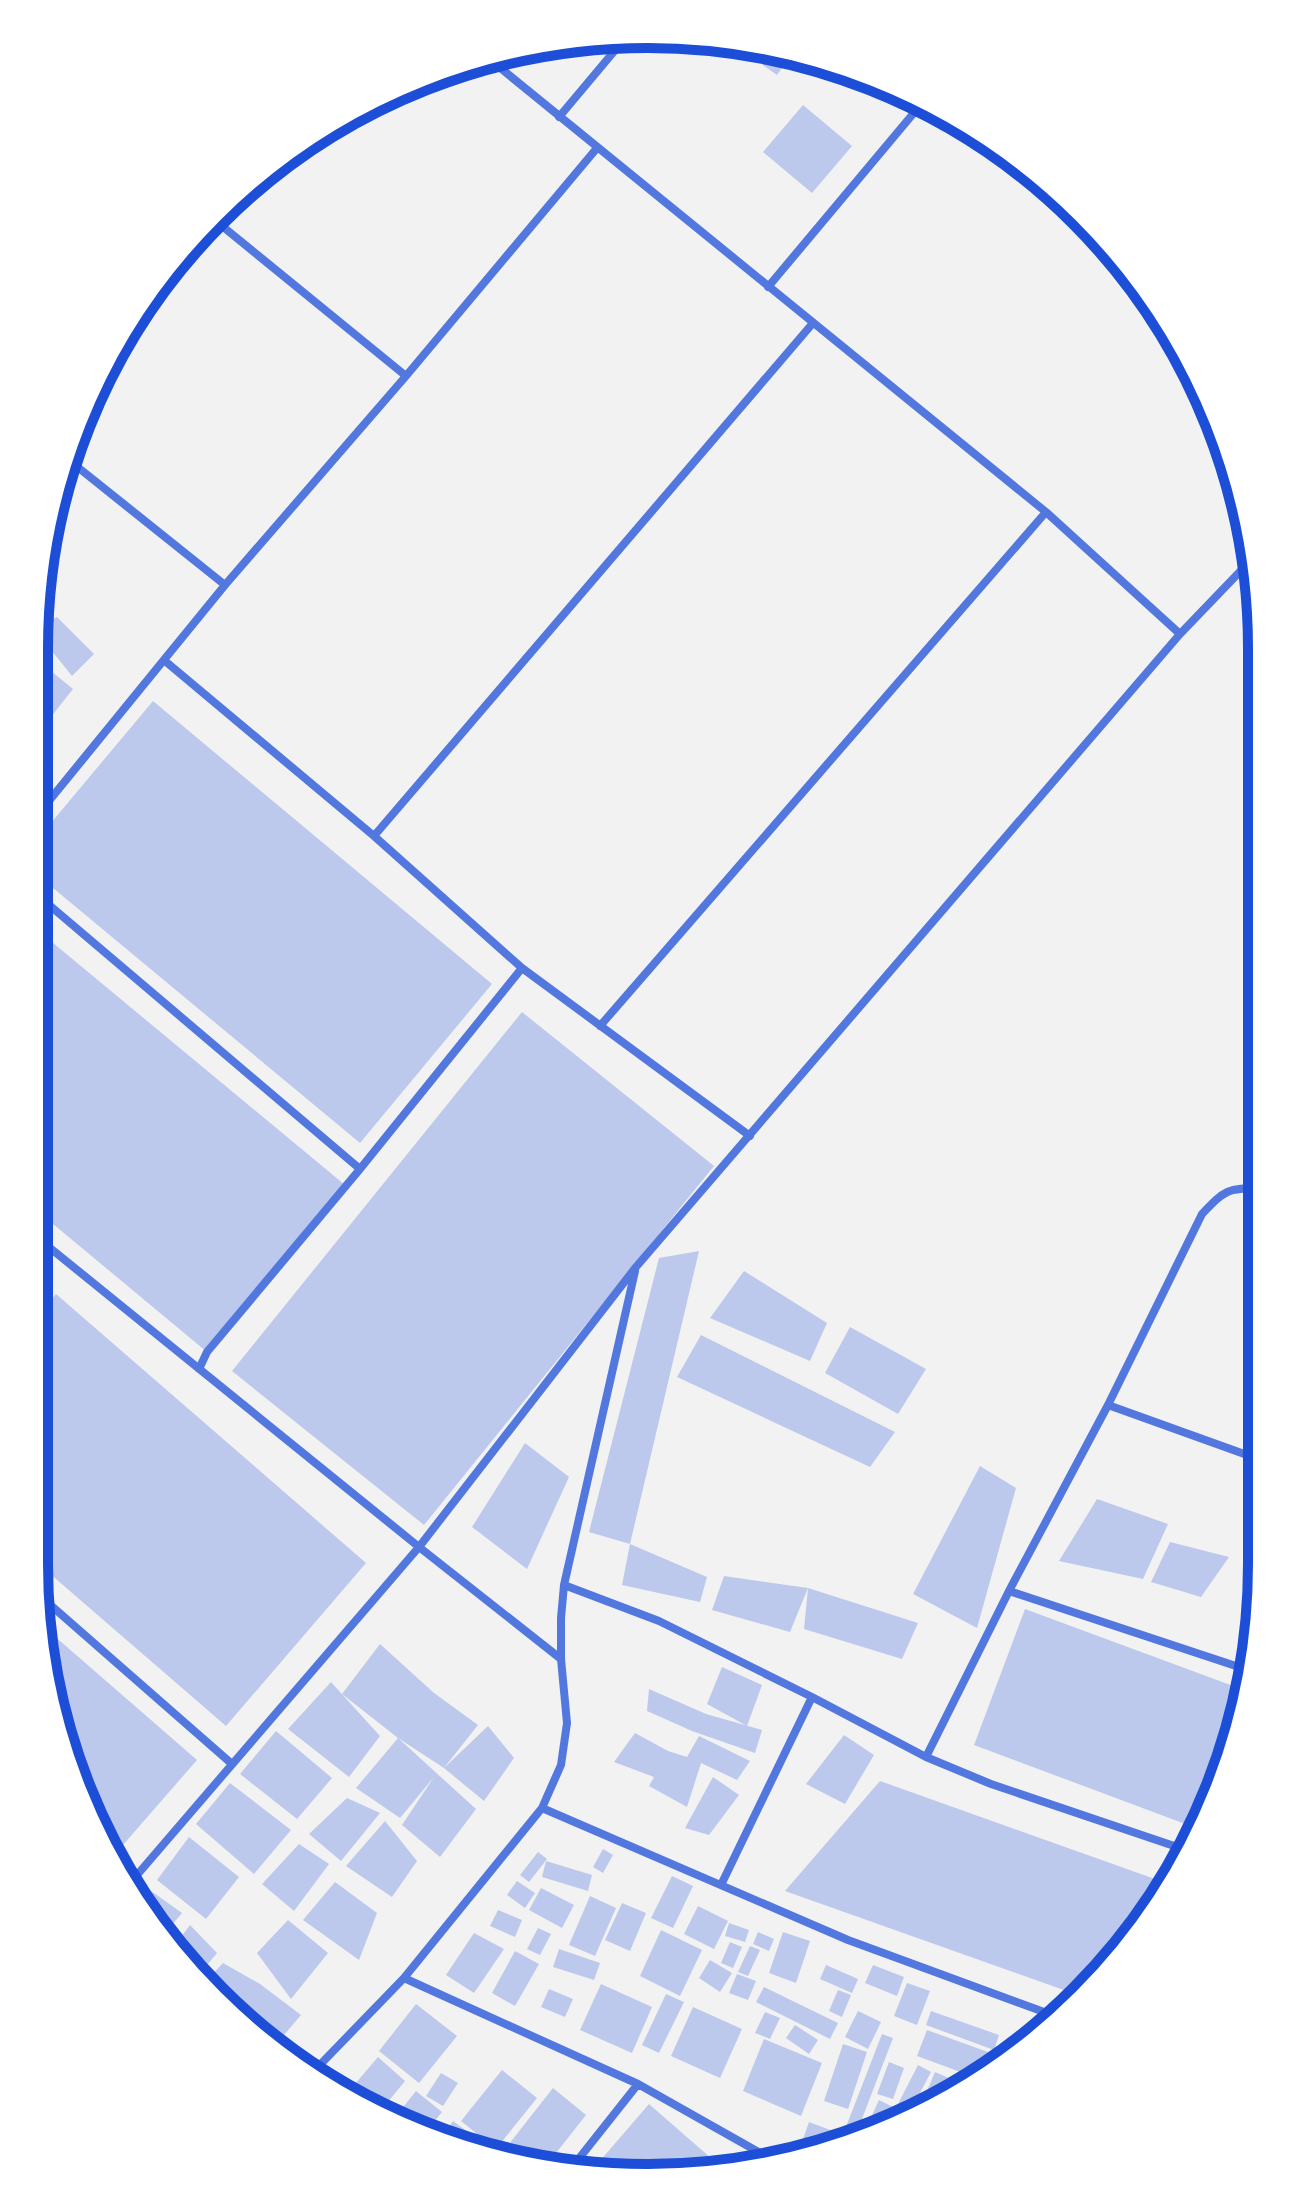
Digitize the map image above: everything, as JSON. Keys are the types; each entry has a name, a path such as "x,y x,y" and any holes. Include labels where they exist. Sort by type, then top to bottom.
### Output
{"street":[{"path":"559,117 616,49"},
{"path":"499,67 1046,512 1180,634"},
{"path":"768,287 915,111"},
{"path":"48,802 225,585 597,148"},
{"path":"222,226 406,376"},
{"path":"374,836 813,323"},
{"path":"76,466 225,585"},
{"path":"600,1026 1046,512"},
{"path":"136,1876 419,1547 636,1267 1180,634 1243,569"},
{"path":"165,661 374,836 522,968 750,1136"},
{"path":"48,904 360,1169"},
{"path":"199,1369 207,1352 522,968"},
{"path":"926,1757 1009,1591 1108,1405 1202,1214 1221,1194 1248,1188"},
{"path":"48,1246 561,1659"},
{"path":"319,2066 404,1978 542,1808 561,1765 567,1723 561,1659 564,1585 636,1267"},
{"path":"1108,1405 1248,1455"},
{"path":"564,1585 659,1621 926,1757 991,1784 1177,1847"},
{"path":"1009,1591 1239,1667"},
{"path":"49,1604 232,1764"},
{"path":"721,1885 812,1697"},
{"path":"542,1808 848,1940 1046,2013"},
{"path":"404,1978 638,2084 760,2153"},
{"path":"578,2160 638,2084"}],"building":[{"path":"752,58 785,64 777,75"},
{"path":"803,105 852,146 812,193 763,152"},
{"path":"57,617 94,654 72,676 48,646 49,621"},
{"path":"48,669 73,689 48,721"},
{"path":"153,701 492,984 360,1143 48,884 48,826"},
{"path":"48,939 345,1185 207,1352 48,1220"},
{"path":"522,1012 714,1166 424,1525 232,1371"},
{"path":"699,1251 630,1544 589,1532 659,1258"},
{"path":"744,1271 827,1323 810,1361 710,1318"},
{"path":"56,1294 366,1563 226,1726 48,1572 48,1303"},
{"path":"850,1327 926,1369 898,1414 825,1373"},
{"path":"701,1335 895,1432 870,1467 677,1377"},
{"path":"525,1443 569,1477 527,1569 472,1527"},
{"path":"980,1466 1016,1488 977,1628 913,1594"},
{"path":"1097,1499 1168,1524 1143,1579 1059,1561"},
{"path":"1170,1542 1229,1557 1201,1597 1151,1582"},
{"path":"630,1544 707,1577 700,1602 622,1585"},
{"path":"724,1576 808,1588 790,1632 712,1610"},
{"path":"808,1588 918,1623 902,1659 804,1629"},
{"path":"1025,1609 1235,1687 1216,1757 1188,1825 974,1745"},
{"path":"52,1634 197,1760 120,1848 80,1757 68,1719"},
{"path":"380,1644 434,1693 478,1725 444,1768 398,1738 342,1694"},
{"path":"722,1667 762,1685 747,1726 707,1704"},
{"path":"331,1682 380,1736 349,1777 288,1729"},
{"path":"649,1689 706,1714 762,1730 755,1753 647,1711"},
{"path":"488,1726 514,1758 484,1801 444,1768"},
{"path":"276,1731 332,1778 297,1819 240,1774"},
{"path":"635,1733 668,1751 687,1757 699,1736 750,1761 737,1780 701,1763 687,1807 649,1786 654,1777 614,1762"},
{"path":"844,1735 874,1755 845,1804 806,1784"},
{"path":"398,1738 476,1809 440,1857 402,1825 434,1777 400,1818 356,1788"},
{"path":"713,1777 739,1795 709,1835 685,1828"},
{"path":"880,1781 1158,1880 1124,1929 1068,1992 785,1891"},
{"path":"230,1783 291,1830 254,1874 196,1824"},
{"path":"347,1798 380,1813 341,1861 309,1834"},
{"path":"385,1821 417,1861 392,1897 346,1866"},
{"path":"189,1837 239,1877 206,1919 157,1880"},
{"path":"299,1844 329,1864 294,1911 262,1884"},
{"path":"603,1849 613,1855 603,1873 593,1867"},
{"path":"538,1852 547,1859 529,1882 520,1875"},
{"path":"546,1861 592,1875 588,1891 542,1877"},
{"path":"672,1876 693,1886 673,1928 651,1918"},
{"path":"517,1881 535,1893 525,1908 507,1895"},
{"path":"335,1882 377,1913 359,1960 303,1920"},
{"path":"147,1888 182,1913 170,1927 149,1897 145,1891"},
{"path":"541,1888 574,1905 562,1928 529,1910"},
{"path":"590,1896 616,1908 595,1956 569,1945"},
{"path":"622,1903 646,1913 630,1951 605,1940"},
{"path":"698,1906 728,1921 714,1949 684,1934"},
{"path":"498,1910 522,1920 515,1937 490,1926"},
{"path":"288,1920 328,1953 291,1999 257,1953"},
{"path":"729,1923 749,1930 745,1942 725,1936"},
{"path":"190,1925 217,1953 205,1968 180,1939"},
{"path":"538,1928 551,1934 540,1955 527,1949"},
{"path":"661,1930 702,1950 680,1996 640,1976"},
{"path":"758,1932 774,1939 769,1951 753,1944"},
{"path":"783,1932 810,1941 796,1983 769,1973"},
{"path":"474,1933 504,1949 474,1993 446,1975"},
{"path":"730,1942 742,1947 733,1968 721,1963"},
{"path":"750,1946 760,1950 748,1976 738,1972"},
{"path":"559,1949 600,1963 594,1980 553,1967"},
{"path":"515,1951 539,1964 515,2006 492,1993"},
{"path":"710,1960 732,1973 720,1992 699,1978"},
{"path":"223,1963 260,1984 301,2015 281,2038 212,1975"},
{"path":"826,1965 858,1979 852,1993 820,1979"},
{"path":"873,1965 904,1977 897,1996 865,1983"},
{"path":"737,1974 756,1981 748,2000 729,1993"},
{"path":"907,1983 930,1991 917,2025 894,2016"},
{"path":"601,1984 652,2007 632,2053 580,2030"},
{"path":"764,1987 838,2023 830,2039 756,2002"},
{"path":"549,1989 573,1999 565,2017 541,2007"},
{"path":"838,1990 851,1995 842,2017 829,2011"},
{"path":"666,1994 684,2002 659,2053 642,2045"},
{"path":"416,2004 457,2036 419,2083 379,2051"},
{"path":"693,2007 742,2029 720,2078 671,2056"},
{"path":"858,2011 881,2022 868,2049 845,2037"},
{"path":"931,2011 999,2035 994,2050 926,2025"},
{"path":"765,2012 780,2018 770,2039 755,2033"},
{"path":"795,2025 818,2040 809,2054 786,2038"},
{"path":"927,2030 988,2052 985,2060 964,2074 917,2056"},
{"path":"882,2034 893,2038 860,2125 845,2131"},
{"path":"764,2039 822,2063 801,2116 743,2091"},
{"path":"843,2044 867,2052 848,2109 824,2101"},
{"path":"378,2057 405,2081 386,2104 353,2086"},
{"path":"889,2062 904,2068 893,2099 877,2094"},
{"path":"918,2065 931,2072 916,2100 903,2106 898,2104"},
{"path":"502,2070 537,2098 499,2145 488,2142 461,2121"},
{"path":"935,2072 949,2078 946,2085 925,2096"},
{"path":"441,2073 458,2083 443,2106 426,2096"},
{"path":"553,2088 586,2115 554,2156 507,2147"},
{"path":"416,2091 442,2112 433,2124 401,2110"},
{"path":"879,2100 897,2109 878,2118 869,2121"},
{"path":"649,2104 713,2160 648,2164 599,2162"},
{"path":"453,2121 478,2139 455,2132 447,2129"},
{"path":"809,2122 833,2131 832,2135 801,2144"}]}
